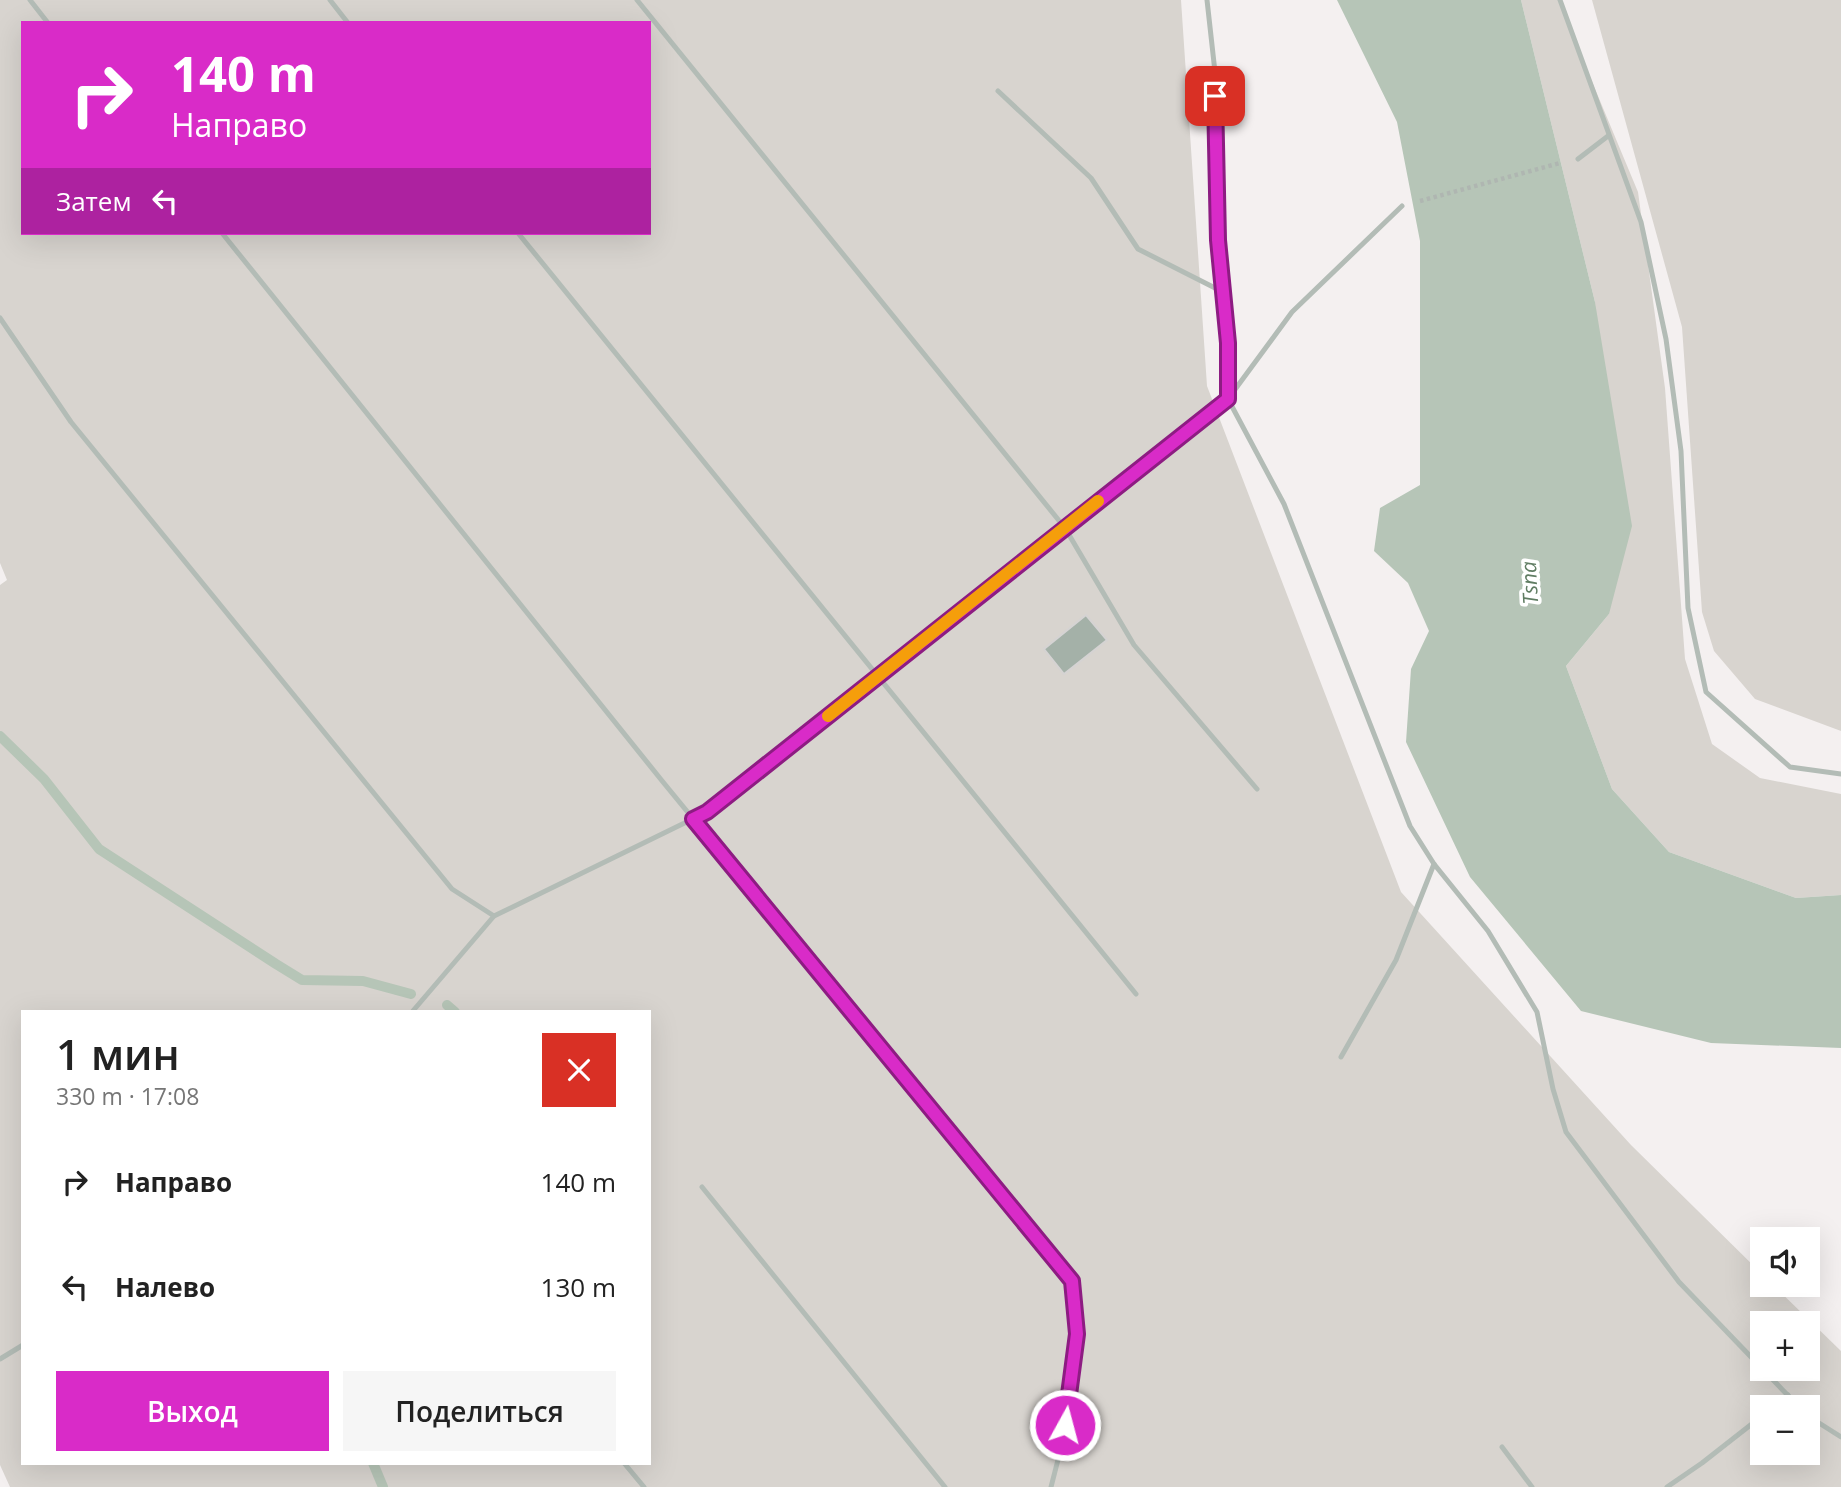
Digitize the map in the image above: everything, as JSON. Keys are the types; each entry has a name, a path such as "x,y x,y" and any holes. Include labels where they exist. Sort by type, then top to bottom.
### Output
{"lane":[{"path":"30,0 46,21"},
{"path":"330,0 346,21"},
{"path":"636,0 1065,528 1134,645 1257,789"},
{"path":"1207,0 1215,72 1218,240 1228,343 1228,399 1284,504 1410,826 1434,864 1488,931 1537,1012 1553,1089 1566,1132 1679,1282 1788,1395"},
{"path":"1560,0 1641,222 1666,340 1681,451 1688,608 1706,692 1790,767 1841,774"},
{"path":"998,92 1091,178 1138,248 1223,292"},
{"path":"1578,159 1608,136"},
{"path":"414,1010 494,916 707,812 1228,399 1292,312 1402,206"},
{"path":"224,235 693,819 1072,1281 1077,1334 1061,1447 1051,1487"},
{"path":"520,235 1136,994"},
{"path":"0,318 71,422 452,889 494,916"},
{"path":"1341,1058 1396,960 1434,864"},
{"path":"702,1187 944,1487"},
{"path":"0,1359 21,1346"},
{"path":"1820,1424 1841,1437"},
{"path":"1667,1487 1750,1425"},
{"path":"1502,1447 1532,1487"},
{"path":"626,1465 644,1487"}],"path":[{"path":"1402,206 1578,159"}],"shaded area":[{"path":"0,0 1181,0 1207,386 1401,892 1631,1145 1750,1262 1750,1297 1785,1297 1800,1311 1750,1311 1750,1381 1820,1381 1820,1331 1841,1351 1841,1487 10,1487 0,1465 0,585 7,580 0,563"},
{"path":"1521,0 1558,0 1638,192 1665,388 1685,659 1712,744 1760,778 1841,794 1841,895 1796,898 1669,852 1612,789 1566,666 1609,614 1595,302"},
{"path":"1592,0 1841,0 1841,731 1755,699 1714,651 1702,612 1682,327"}],"water":[{"name":"Tsna","path":"1337,0 1521,0 1595,302 1632,526 1609,614 1566,666 1612,789 1669,852 1796,898 1841,895 1841,1048 1711,1043 1581,1011 1470,877 1406,742 1411,669 1429,631 1408,583 1374,551 1380,508 1420,485 1420,241 1397,122"}],"building":[{"path":"1086,615 1107,640 1064,674 1044,649"}],"waterway":[{"path":"0,736 44,779 99,849 276,964 302,980 363,981 411,994"},
{"path":"447,1005 453,1010"},
{"path":"374,1465 383,1487"}],"slow traffic":[{"path":"828,716 1098,501"}],"route":[{"path":"1065,1425 1077,1334 1072,1281 693,819 707,812 1228,399 1228,343 1218,240 1215,96"}]}
